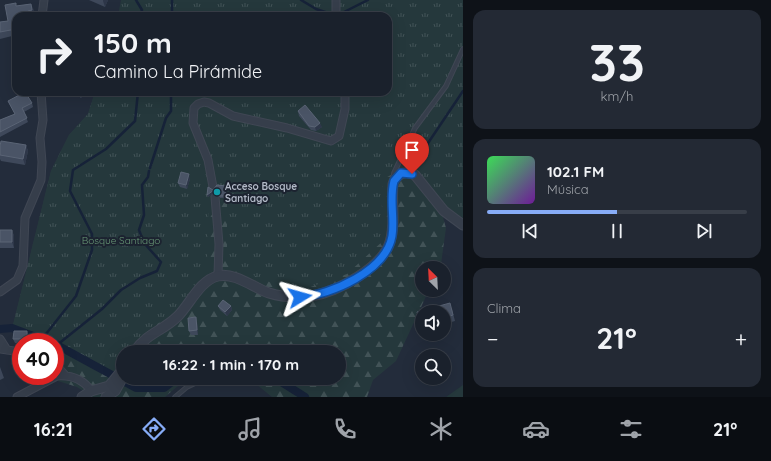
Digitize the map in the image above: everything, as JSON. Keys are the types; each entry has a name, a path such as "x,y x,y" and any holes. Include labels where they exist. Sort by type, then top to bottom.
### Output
{"street":[{"path":"42,12 44,0"},
{"path":"336,0 336,12"},
{"path":"0,292 17,280 23,266 25,218 41,180 42,162 40,138 43,120 41,96"},
{"path":"213,187 208,160 193,122 194,108 198,104 204,102 209,103 233,116 287,128 331,141 339,136 345,109 345,96"},
{"path":"140,345 150,334 178,316 206,282 218,275 227,276 267,292 283,296 310,296 339,287 362,274 386,251 392,234 393,184 401,173 415,175 444,211 463,225"},
{"path":"214,197 219,244 218,275"},
{"path":"0,339 4,349"},
{"path":"17,397 52,378 65,375 85,383 92,393"},
{"path":"106,397 116,382"},
{"path":"82,397 112,388"}],"lane":[{"path":"393,184 394,173 412,134 426,113 443,92 463,49"},
{"path":"175,397 191,385"}],"green space":[{"name":"Bosque Santiago","path":"121,0 463,0 463,218 456,217 412,168 394,173 384,179 381,192 384,240 347,274 302,290 272,283 227,264 227,188 209,187 207,267 175,314 146,330 132,345 116,345 116,369 114,372 64,343 64,333 38,333 13,325 51,171 69,135 88,114 94,96 392,96 392,12 119,12"},
{"name":"Bosque Santiago","path":"94,96 117,96 400,148 433,182 446,228 441,261 415,261 415,297 426,297 422,305 415,305 415,320 396,361 373,380 367,397 272,397 257,385 346,385 346,345 116,345 116,385 179,385 165,397 93,397 77,387 64,383 64,333 38,333 13,325 51,171 69,135 88,114"},
{"path":"463,385 463,397 446,397"}],"building":[{"path":"16,3 16,6 31,4 32,10 28,12 12,12 12,30 0,32 0,22 8,21 5,5"},
{"path":"17,96 28,96 32,103 22,108 27,118 0,132 0,120 15,114 8,101"},
{"path":"305,105 320,123 315,127 309,126 298,111"},
{"path":"1,141 26,145 23,159 0,155"},
{"path":"181,172 189,174 186,185 178,183"},
{"path":"217,185 226,186 225,196 219,196 218,192 214,190 207,195 208,187 213,190"},
{"path":"0,230 12,230 12,242 0,242"},
{"path":"223,300 231,306 225,312 218,306"},
{"path":"196,317 197,330 189,331 188,318"},
{"path":"14,331 27,331 27,333 14,333"}],"waterway":[{"path":"136,0 142,10 141,12"},
{"path":"172,0 172,12"},
{"path":"301,0 316,9 325,12"},
{"path":"344,12 368,0"},
{"path":"412,167 463,91"},
{"path":"47,333 76,296 92,250 92,234 70,191 73,170 106,149 135,121 138,96"},
{"path":"150,168 166,118 171,111 171,96"},
{"path":"64,339 102,309 121,290 140,278 157,271 161,262 144,243 139,230 144,215 142,185 148,177 149,171"},
{"path":"0,329 12,328 25,333"},
{"path":"64,349 116,377"},
{"path":"130,385 136,388 164,388 168,385"},
{"path":"286,385 305,397"}],"place":[{"name":"Acceso Bosque Santiago","path":"217,192"}],"route":[{"path":"300,297 320,294 339,287 362,274 379,259 386,251 392,234 392,192 394,181 401,173 412,174"}]}
